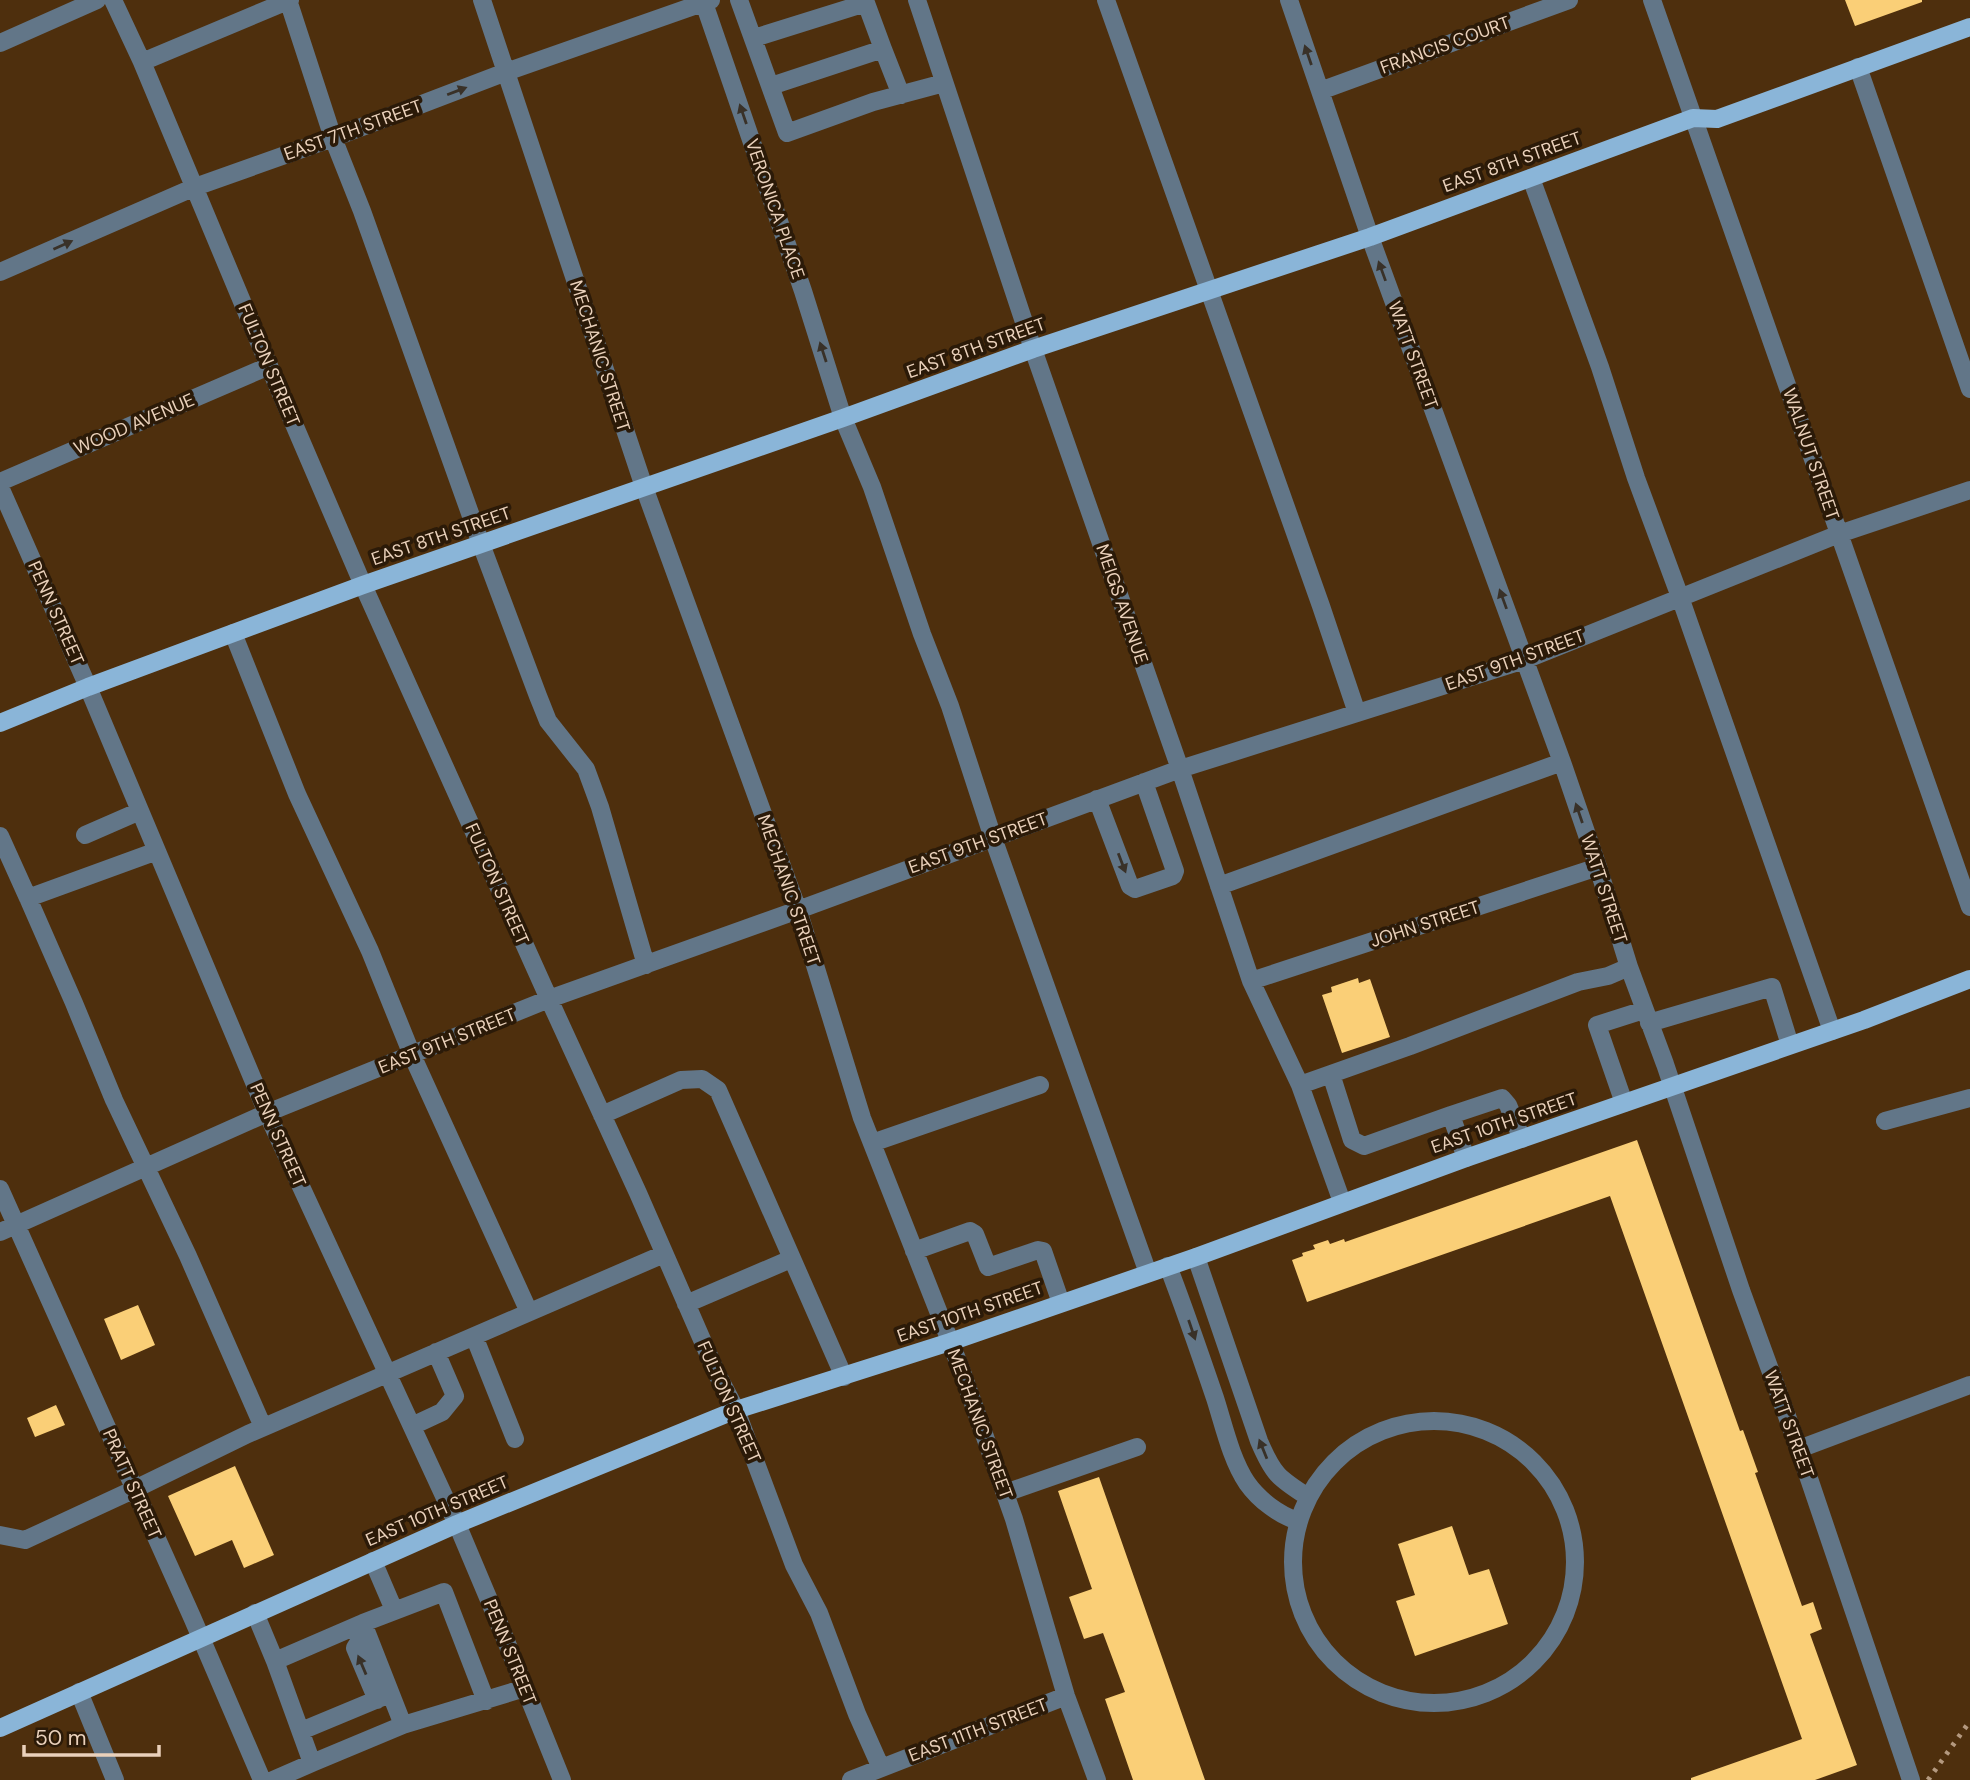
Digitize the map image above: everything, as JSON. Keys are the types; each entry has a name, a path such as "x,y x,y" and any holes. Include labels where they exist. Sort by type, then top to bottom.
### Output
{"main road":[{"name":"EAST 8TH STREET","path":"0,723 88,687 363,585 1033,349 1370,237 1693,118 1717,119 1970,27"},
{"name":"EAST 10TH STREET","path":"0,1728 457,1524 736,1409 950,1342 1196,1257 1342,1202 1832,1031 1970,979"}],"street":[{"path":"0,43 97,0"},
{"name":"FULTON STREET","path":"113,0 142,62 363,585 717,1374 736,1409 794,1565 819,1613 857,1714 881,1768"},
{"path":"142,62 289,0 334,138 548,721 586,769 600,807 646,965"},
{"name":"MECHANIC STREET","path":"482,0 644,488 797,910 862,1118 950,1342 1005,1493 1066,1696 1097,1780"},
{"path":"739,0 787,133 839,113 944,83"},
{"name":"MEIGS AVENUE","path":"916,0 1251,981 1300,1085 1342,1202"},
{"path":"1107,0 1357,713"},
{"name":"WATT STREET","path":"1289,0 1370,237 1562,762 1629,967 1799,1449 1911,1780"},
{"name":"FRANCIS COURT","path":"1321,91 1569,0"},
{"name":"WALNUT STREET","path":"1652,0 1970,907"},
{"name":"EAST 7TH STREET","path":"0,272 195,187 706,1"},
{"name":"VERONICA PLACE","path":"706,1 843,418 872,487 922,634 950,706 993,838 1148,1273"},
{"path":"754,38 866,3 901,95"},
{"path":"771,86 883,49"},
{"path":"1858,67 1970,389"},
{"path":"1531,177 1832,1031"},
{"name":"WOOD AVENUE","path":"0,484 269,366"},
{"name":"PENN STREET","path":"0,484 267,1113 457,1524 562,1780"},
{"name":"EAST 9TH STREET","path":"8,1229 267,1113 549,999 1180,769 1525,660 1839,534 1970,490"},
{"path":"233,633 297,794 370,951 412,1055 529,1312"},
{"path":"1219,886 1562,762"},
{"path":"1097,800 1130,886 1135,889 1173,876 1175,870 1144,782"},
{"path":"85,835 140,811"},
{"path":"0,835 114,1100 188,1256 262,1427"},
{"path":"28,898 157,851"},
{"name":"JOHN STREET","path":"1251,981 1598,867"},
{"path":"1300,1085 1578,982 1608,976 1629,967"},
{"path":"1624,1103 1597,1026 1772,986 1790,1045"},
{"path":"1332,1074 1352,1140 1364,1146 1502,1098 1508,1105 1522,1139"},
{"path":"602,1115 681,1080 702,1079 718,1090 844,1377"},
{"path":"872,1143 1040,1085"},
{"path":"1885,1121 1970,1098"},
{"path":"1451,1115 1466,1158"},
{"name":"PRATT STREET","path":"0,1189 8,1229 135,1489 262,1780"},
{"path":"914,1251 970,1231 975,1234 988,1267 1038,1250 1043,1251 1061,1303"},
{"path":"0,1535 25,1540 262,1427 664,1254"},
{"path":"1196,1257 1268,1462 1280,1479 1308,1497"},
{"path":"686,1304 791,1259"},
{"path":"1168,1266 1229,1443 1246,1482 1270,1505 1286,1517 1298,1521"},
{"path":"474,1336 515,1438"},
{"path":"412,1426 442,1412 455,1396 436,1352"},
{"path":"1799,1449 1970,1385"},
{"path":"1443,1421 1471,1426 1496,1435 1540,1468 1556,1490 1567,1515 1574,1542 1576,1569 1562,1622 1548,1646 1530,1666 1507,1683 1483,1695 1430,1703 1404,1700 1379,1692 1355,1679 1334,1662 1317,1642 1304,1619 1296,1595 1293,1546 1298,1521 1308,1497 1323,1474 1342,1454 1364,1439 1389,1428 1416,1422 1443,1421"},
{"path":"1005,1493 1137,1447"},
{"path":"373,1561 394,1610"},
{"path":"275,1661 364,1627 394,1610 443,1592 486,1700"},
{"path":"255,1613 312,1763"},
{"path":"364,1627 384,1697 403,1725"},
{"path":"273,1780 403,1725 525,1688"},
{"path":"79,1692 115,1780"},
{"name":"EAST 11TH STREET","path":"851,1780 1066,1696"},
{"path":"301,1731 384,1697"}],"building":[{"path":"1845,0 1922,0 1922,2 1855,26"},
{"path":"1358,978 1359,983 1370,979 1390,1037 1342,1053 1322,995 1332,992 1331,987"},
{"path":"1637,1140 1740,1431 1743,1430 1758,1472 1755,1473 1802,1606 1813,1602 1822,1629 1810,1634 1857,1765 1815,1780 1691,1780 1802,1739 1610,1196 1307,1302 1292,1260 1315,1249 1313,1245 1328,1240 1330,1244 1344,1239 1345,1242"},
{"path":"138,1305 155,1345 121,1360 104,1319"},
{"path":"56,1405 65,1425 35,1437 27,1418"},
{"path":"235,1466 274,1555 244,1568 232,1540 195,1556 168,1496"},
{"path":"1099,1477 1205,1780 1133,1780 1105,1699 1125,1692 1103,1633 1084,1639 1069,1597 1092,1589 1058,1491"},
{"path":"1452,1526 1469,1575 1489,1569 1508,1624 1415,1656 1396,1601 1415,1595 1398,1544"}],"railway":[{"path":"1928,1780 1970,1721"}]}
